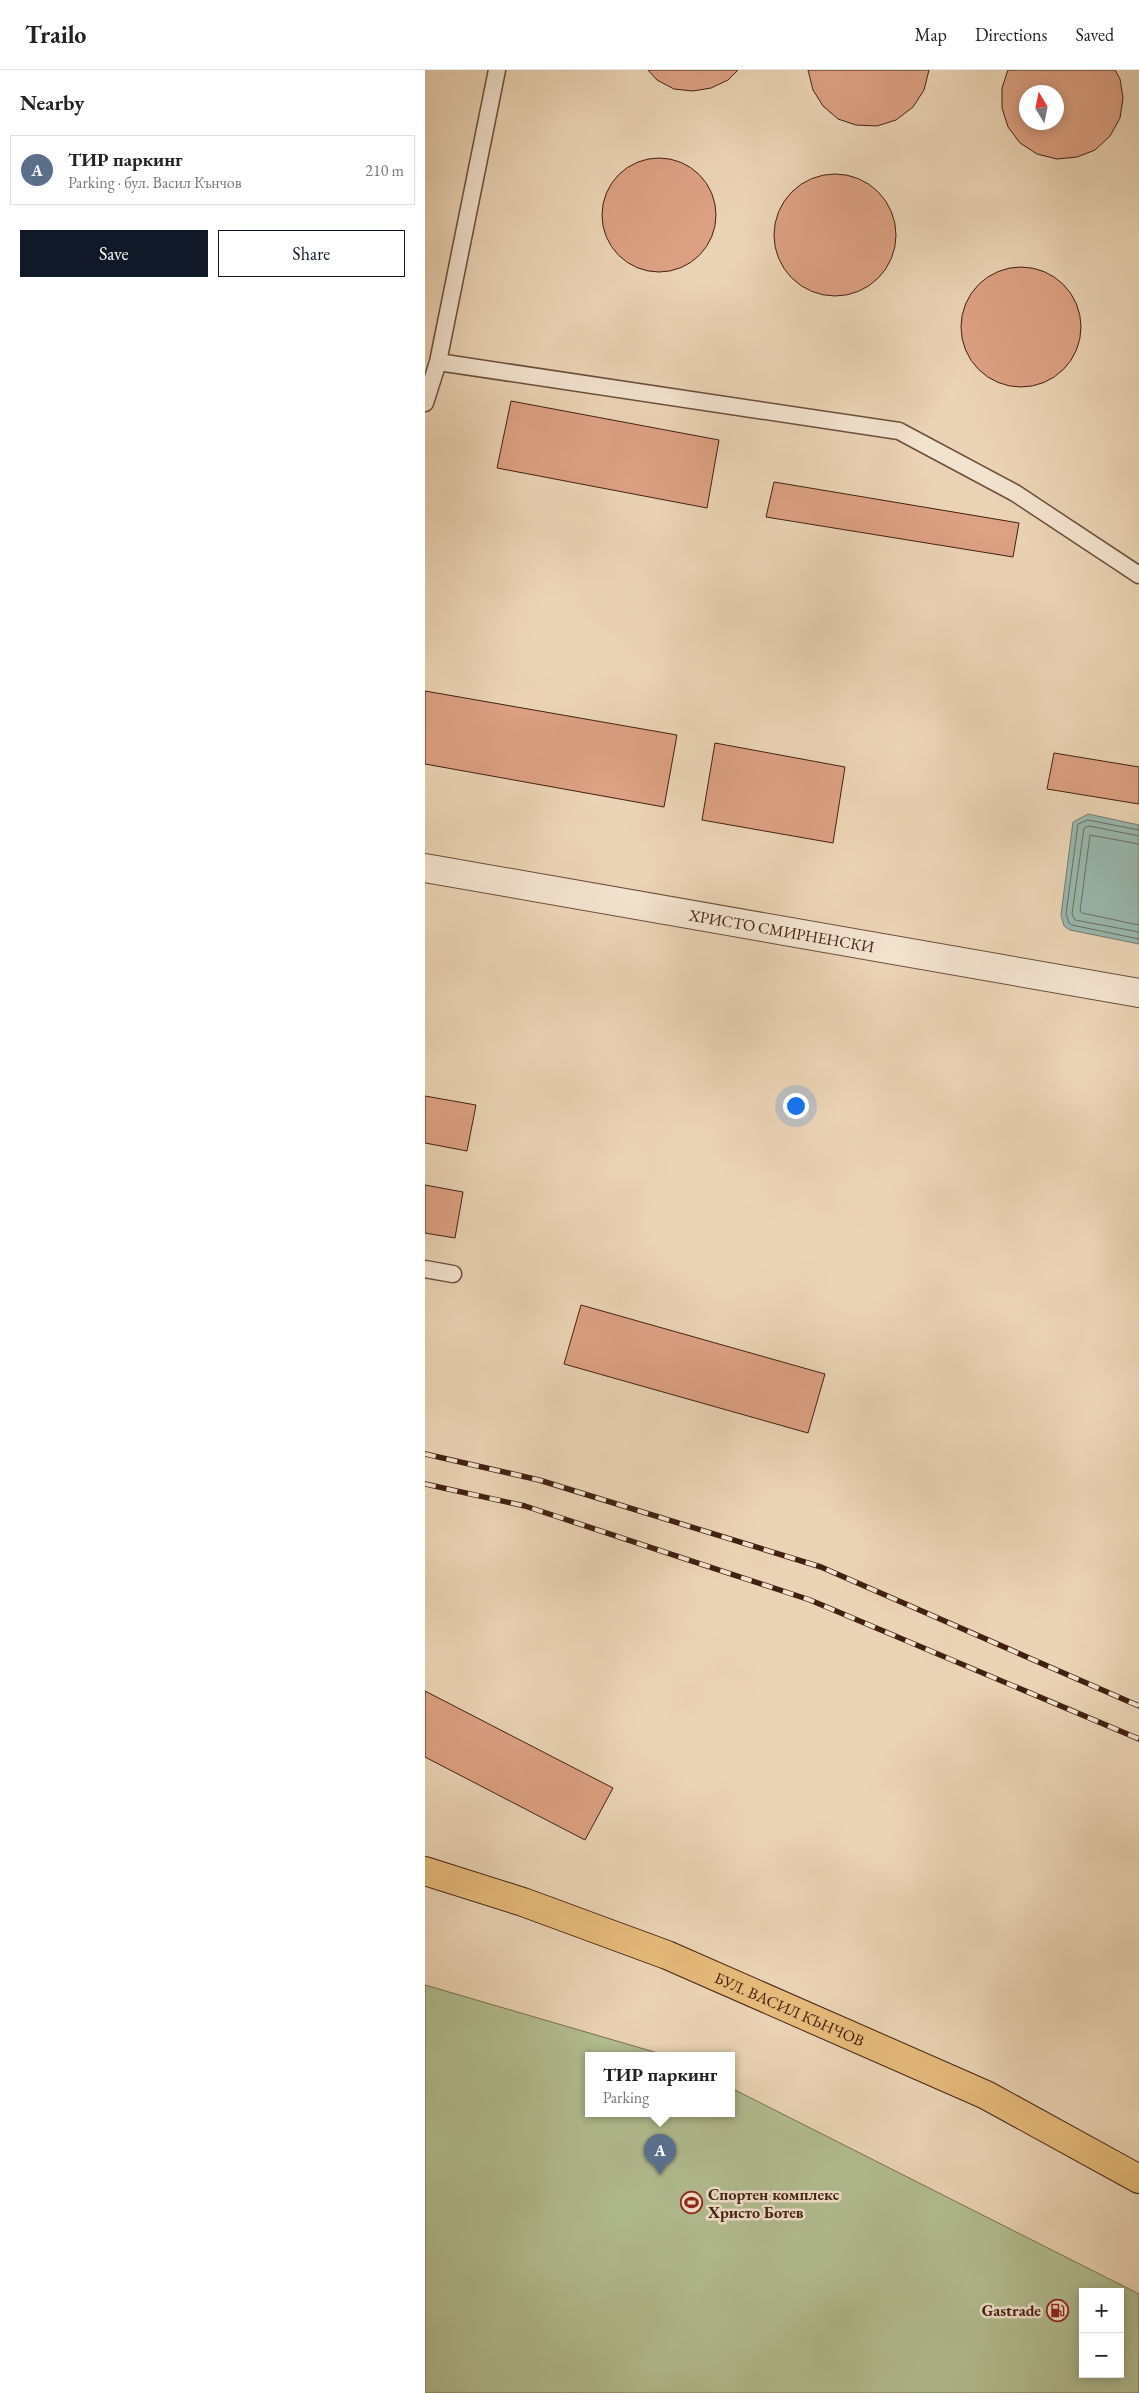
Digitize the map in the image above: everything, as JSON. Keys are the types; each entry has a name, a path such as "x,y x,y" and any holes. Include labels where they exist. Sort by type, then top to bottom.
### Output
{"main road":[{"name":"БУЛ. ВАСИЛ КЪНЧОВ","path":"425,1871 523,1902 667,1955 986,2095 1139,2179"}],"street":[{"name":"ХРИСТО СМИРНЕНСКИ","path":"425,868 1139,993"}],"lane":[{"path":"425,403 438,362 497,70"},
{"path":"438,362 899,431 1015,493 1139,575"},
{"path":"425,1269 453,1274"}],"green space":[{"name":"Спортен комплекс Христо Ботев","path":"425,1985 654,2052 585,2052 585,2117 735,2117 735,2090 1139,2294 1139,2393 425,2393"}],"water":[{"path":"1088,814 1139,825 1139,944 1070,930 1064,926 1061,915 1073,822"}],"building":[{"path":"648,70 738,70 728,80 711,88 693,91 674,89 657,80"},
{"path":"808,70 929,70 924,90 913,107 896,120 877,126 856,125 838,119 823,106 813,90"},
{"path":"1008,70 1115,70 1120,79 1123,98 1120,118 1110,136 1095,150 1077,157 1057,159 1037,154 1020,143 1008,127 1002,108 1002,88"},
{"path":"659,158 681,162 691,167 707,183 712,193 716,215 712,237 707,247 691,263 681,268 659,272 637,268 627,263 611,247 606,237 602,215 606,193 611,183 627,167 637,162"},
{"path":"835,174 847,175 858,179 869,184 878,192 886,201 891,212 895,223 895,247 891,258 886,269 878,278 869,286 858,291 847,295 835,296 823,295 812,291 801,286 792,278 784,269 779,258 775,247 774,235 775,223 779,212 784,201 792,192 801,184 812,179 823,175"},
{"path":"1021,267 1044,271 1064,284 1077,304 1081,327 1077,350 1064,370 1044,383 1021,387 998,383 978,370 965,350 961,327 965,304 978,284 998,271"},
{"path":"511,401 719,440 707,508 497,468"},
{"path":"774,482 1019,523 1013,557 766,517"},
{"path":"425,691 677,735 664,807 425,764"},
{"path":"715,743 845,767 833,843 702,820"},
{"path":"1054,753 1139,767 1139,804 1047,789"},
{"path":"425,1096 476,1105 467,1151 425,1143"},
{"path":"425,1185 463,1192 455,1238 425,1233"},
{"path":"581,1305 825,1374 808,1433 564,1364"},
{"path":"425,1691 613,1788 585,1840 425,1757"}],"railway":[{"path":"425,1454 539,1480 821,1567 1139,1706"},
{"path":"425,1484 525,1506 810,1600 1139,1739"}],"place":[{"name":"ТИР паркинг","path":"660,2175"},
{"name":"Спортен комплекс Христо Ботев","path":"692,2203"},
{"name":"Gastrade","path":"1057,2310"}]}
